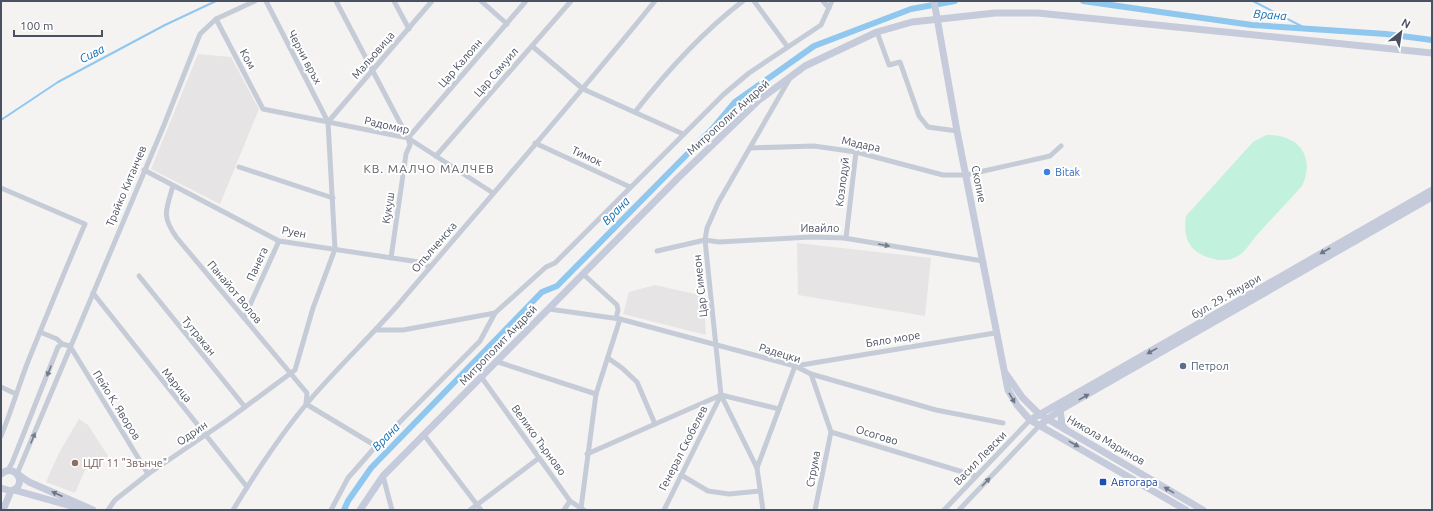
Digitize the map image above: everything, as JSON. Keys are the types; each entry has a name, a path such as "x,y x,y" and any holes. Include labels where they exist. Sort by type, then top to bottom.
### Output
{"street":[{"path":"216,19 255,1"},
{"name":"Черни връх","path":"266,1 328,122"},
{"path":"336,1 408,138"},
{"path":"394,1 409,29"},
{"name":"Мальовица","path":"328,122 432,1"},
{"path":"481,1 507,24"},
{"name":"Цар Калоян","path":"408,138 526,1"},
{"name":"Цар Самуил","path":"436,156 571,1"},
{"name":"Опълченска","path":"233,510 276,442 306,404 376,330 535,143 583,89 655,1"},
{"path":"635,112 690,47 715,23 743,1"},
{"path":"754,1 787,46"},
{"path":"823,1 828,8"},
{"name":"Митрополит Андрей","path":"332,510 348,478 376,446 480,341 495,314 546,267 555,263 683,134 749,73 787,46 821,25 832,1"},
{"name":"Скопие","path":"934,1 957,131 1003,371 1012,398 1030,420"},
{"name":"Митрополит Андрей","path":"360,510 383,476 498,362 678,178 758,100 805,66 839,48 877,32 937,16 995,13 1045,14 1432,53"},
{"name":"Трайко Китанчев","path":"18,475 200,34 216,19"},
{"name":"Ком","path":"216,19 263,110"},
{"path":"877,32 888,65 900,62 919,116 928,127 957,131"},
{"path":"532,46 583,89 683,134"},
{"name":"Цар Симеон","path":"763,510 757,468 721,395 717,344 705,240 707,228 718,203 793,74"},
{"name":"Радомир","path":"263,110 408,138 493,193"},
{"path":"290,374 295,370 313,308 335,249 328,122"},
{"name":"Кукуш","path":"391,258 406,154 410,145 408,138"},
{"name":"Тимок","path":"535,143 630,187"},
{"name":"Мадара","path":"750,148 814,146 856,152 943,175 966,174 1050,156 1061,146"},
{"name":"Козлодуй","path":"846,238 856,152"},
{"path":"239,167 333,198"},
{"name":"Руен","path":"144,170 279,241 419,262 430,267"},
{"name":"Панайот Волов","path":"173,186 167,207 166,221 168,226 307,393 306,404"},
{"path":"1,188 85,224 40,332 1,436"},
{"name":"бул. 29. Януари","path":"1030,420 1432,190"},
{"name":"бул. 29. Януари","path":"1040,425 1060,410 1432,197"},
{"name":"Ивайло","path":"657,251 705,240 719,242 810,237 846,238 983,261"},
{"name":"Панега","path":"244,318 279,241"},
{"path":"583,274 617,305 618,310 618,318 608,358 596,394 587,454 583,509"},
{"name":"Тутракан","path":"139,276 245,408"},
{"name":"Марица","path":"92,293 247,487"},
{"name":"Радецки","path":"549,309 618,318 795,366 810,374 936,410 1003,422"},
{"path":"376,330 403,330 495,314"},
{"path":"40,332 57,339 62,344 70,346"},
{"name":"Бяло море","path":"795,366 995,333"},
{"path":"62,344 58,347 12,463 4,471 18,475 29,482 93,510"},
{"name":"Пейо К. Яворов","path":"70,346 148,474"},
{"path":"608,358 622,368 637,382 655,424"},
{"path":"498,362 596,394"},
{"path":"757,468 795,366"},
{"name":"Скопие","path":"1003,371 1022,397 1039,414"},
{"name":"Одрин","path":"108,510 115,500 148,474 245,408 290,374"},
{"path":"810,374 831,432"},
{"name":"Велико Търново","path":"482,378 570,501 583,509"},
{"path":"1,388 16,394"},
{"path":"587,454 721,395 779,409"},
{"name":"Генерал Скобелев","path":"664,510 721,395"},
{"path":"306,404 376,446"},
{"path":"1060,410 1062,424 1065,429"},
{"name":"Никола Маринов","path":"1039,414 1203,510"},
{"name":"Никола Маринов","path":"1030,420 1186,510"},
{"name":"Васил Левски","path":"944,510 1030,420"},
{"name":"Васил Левски","path":"959,510 1040,425"},
{"name":"Осогово","path":"831,432 976,476"},
{"name":"Струма","path":"815,510 831,432"},
{"path":"424,435 481,510"},
{"path":"470,510 539,458"},
{"path":"2,510 13,491 19,485 18,475"},
{"path":"681,475 708,491 729,494 760,491"},
{"path":"383,476 392,510"},
{"path":"1,488 88,510"},
{"path":"564,510 570,501"}],"shaded area":[{"path":"198,54 231,57 259,109 220,204 151,169"},
{"path":"797,243 931,258 925,316 798,295"},
{"path":"655,285 704,296 706,335 623,314 629,292"},
{"name":"ЦДГ 11 \"Звънче\"","path":"79,419 88,425 108,456 85,470 75,493 46,482 59,453"}],"green space":[{"path":"1266,135 1287,138 1301,149 1305,156 1307,165 1306,175 1302,186 1241,254 1228,260 1217,260 1201,255 1193,249 1186,236 1186,216 1253,142"}],"waterway":[{"name":"Сива","path":"1,120 58,82 165,25 216,1"},
{"name":"Врана","path":"344,510 348,501 371,468 542,292 557,286 714,127 735,102 814,46 911,9 955,1"},
{"name":"Врана","path":"1083,1 1252,25 1386,34 1432,40"},
{"name":"Сива","path":"1253,1 1305,28"}],"place":[{"name":"Bitak","path":"1047,172"},
{"name":"Петрол","path":"1183,366"},
{"name":"ЦДГ 11 \"Звънче\"","path":"75,463"},
{"name":"Автогара","path":"1103,482"}],"district":[{"name":"КВ. МАЛЧО МАЛЧЕВ","path":"429,169"}]}
